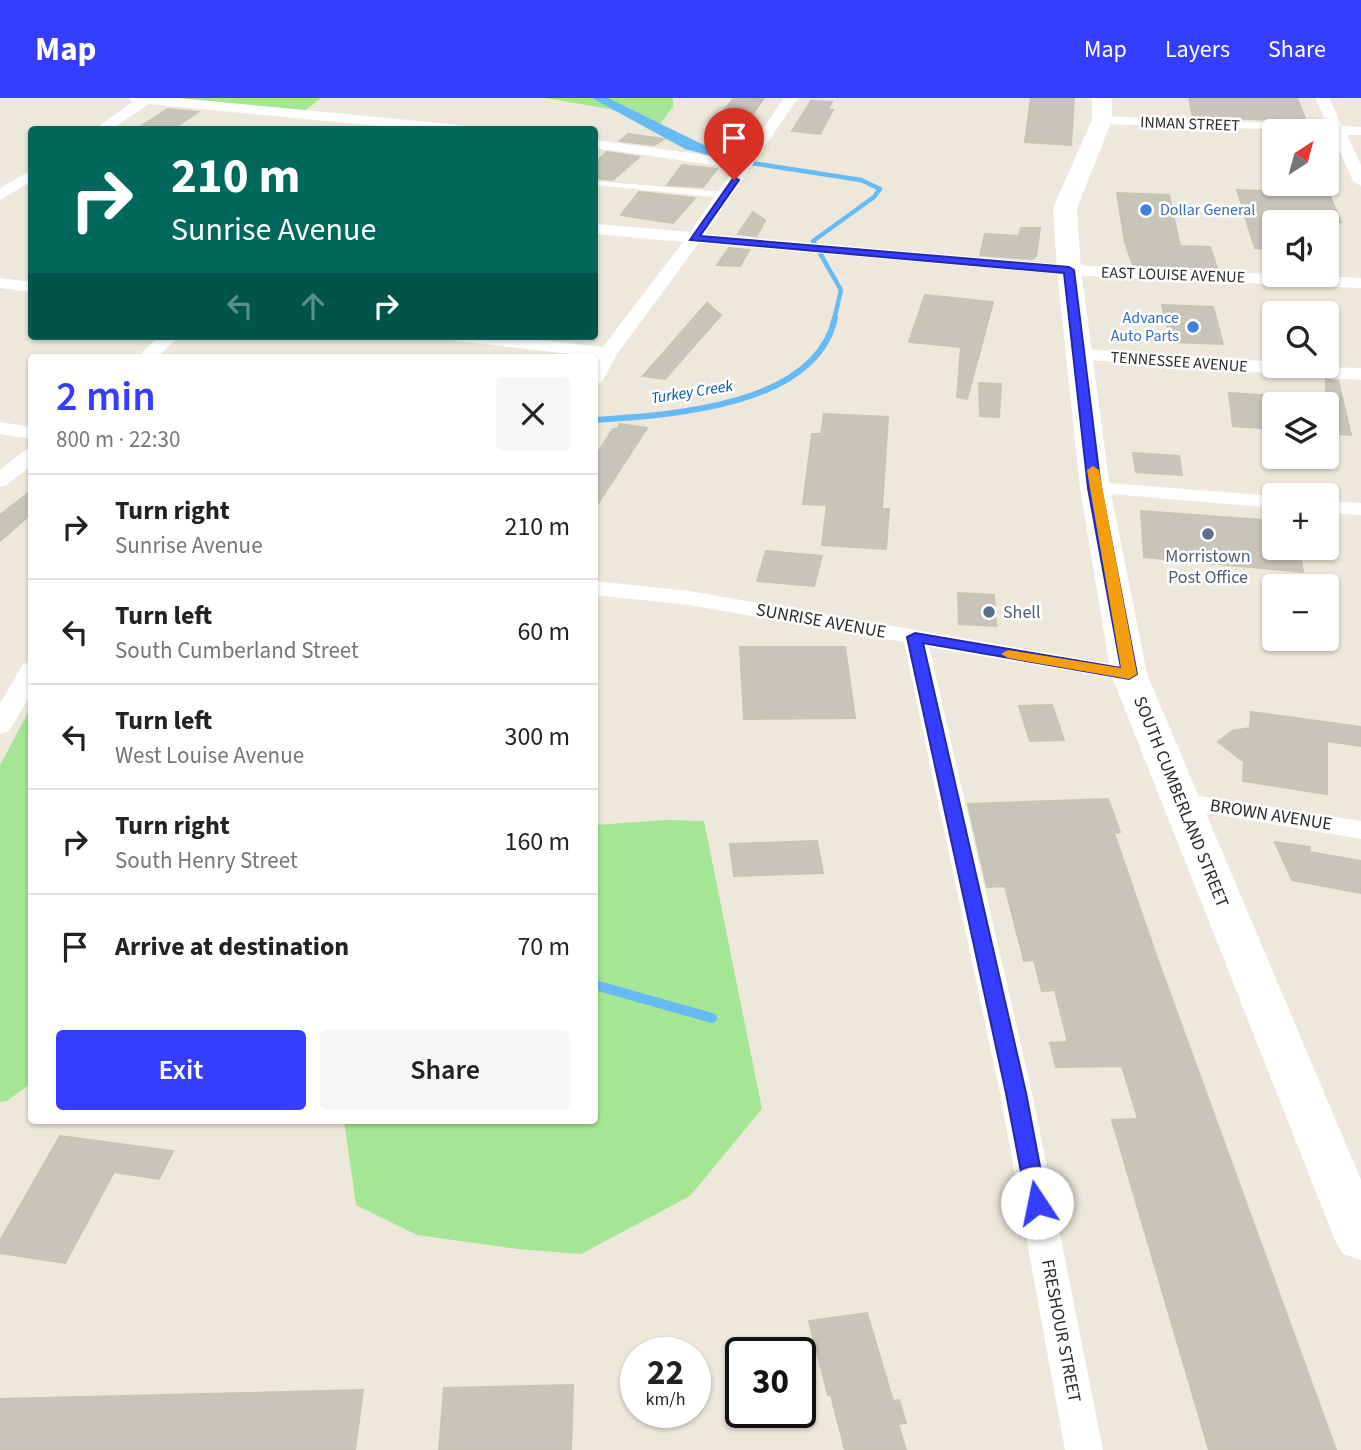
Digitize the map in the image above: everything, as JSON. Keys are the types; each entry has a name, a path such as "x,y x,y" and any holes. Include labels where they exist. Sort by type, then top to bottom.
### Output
{"main road":[{"name":"SOUTH CUMBERLAND STREET","path":"1102,109 1066,208 1069,270 1082,355 1095,488 1129,674 1358,1227"}],"street":[{"path":"106,126 144,98 406,126"},
{"path":"598,372 608,353 694,238 791,98"},
{"path":"1322,98 1330,119"},
{"name":"INMAN STREET","path":"1102,109 1262,123"},
{"name":"INMAN STREET","path":"1339,130 1361,131"},
{"path":"1339,139 1361,181"},
{"path":"598,144 745,165"},
{"path":"10,172 28,174"},
{"path":"0,195 28,176"},
{"name":"EAST LOUISE AVENUE","path":"598,229 1069,270 1361,283"},
{"path":"0,283 28,286"},
{"path":"150,354 166,340"},
{"path":"513,340 608,353"},
{"name":"TENNESSEE AVENUE","path":"1082,355 1361,374"},
{"path":"0,428 28,432"},
{"path":"0,481 28,457"},
{"path":"1095,488 1262,501"},
{"path":"1339,508 1361,509"},
{"name":"SUNRISE AVENUE","path":"598,588 689,598 1129,674"},
{"name":"FRESHOUR STREET","path":"915,637 1016,1093 1084,1450"},
{"path":"0,726 28,676"},
{"name":"BROWN AVENUE","path":"1180,801 1361,830"}],"lane":[{"path":"598,183 724,195"}],"green space":[{"path":"148,98 321,98 302,113"},
{"path":"546,98 673,98 673,107 660,124 609,109"},
{"path":"28,713 28,1085 7,1101 0,1102 0,765"},
{"path":"668,820 704,821 762,1109 690,1196 581,1254 518,1249 417,1235 356,1205 345,1124 598,1124 598,825"}],"water":[{"path":"592,98 608,98 732,159 730,161 685,149"}],"building":[{"path":"734,98 764,98 745,124 716,121"},
{"path":"1031,98 1074,98 1071,145 1025,142"},
{"path":"1189,98 1297,98 1305,119 1262,119 1193,117"},
{"path":"811,101 832,102 828,109 833,110 820,134 792,131"},
{"path":"168,109 198,112 177,126 141,126"},
{"path":"628,134 664,139 654,145 620,141"},
{"path":"607,152 639,157 613,180 598,178 598,160"},
{"path":"682,165 717,169 703,187 667,185"},
{"path":"1237,190 1262,191 1262,196 1330,196 1336,210 1262,210 1262,248 1255,248"},
{"path":"639,192 695,198 673,223 621,215"},
{"path":"1117,193 1169,195 1180,246 1210,247 1217,268 1133,265 1125,242"},
{"path":"753,212 765,220 757,236 738,234"},
{"path":"1021,228 1040,228 1036,256 1032,259 980,255 985,234 1019,236"},
{"path":"729,248 749,250 740,266 717,265"},
{"path":"925,295 993,302 967,399 957,397 961,347 909,342"},
{"path":"707,303 721,315 665,379 643,376"},
{"name":"Advance Auto Parts","path":"1162,305 1213,307 1223,344 1171,342"},
{"path":"1326,380 1338,381 1351,435 1339,434 1339,392 1326,392"},
{"path":"979,383 1001,384 999,417 980,416"},
{"path":"1229,393 1262,395 1262,428 1233,426"},
{"path":"824,414 888,417 882,509 889,509 886,549 822,545 827,505 803,504 812,434 821,434"},
{"path":"620,424 647,428 598,503 598,452 613,429 617,429"},
{"path":"1133,453 1179,456 1182,475 1136,472"},
{"path":"28,493 28,516 0,541 0,515"},
{"name":"Morristown Post Office","path":"1141,511 1262,520 1262,560 1301,560 1303,572 1144,557"},
{"path":"766,551 822,556 814,586 757,581"},
{"path":"958,593 994,595 996,626 959,624"},
{"path":"740,647 845,647 855,718 744,719"},
{"path":"1052,705 1064,740 1030,741 1019,706"},
{"path":"1251,712 1361,727 1361,746 1327,741 1327,794 1243,781 1244,762 1218,742 1232,731 1250,728"},
{"path":"1108,799 1120,832 1114,833 1157,958 1336,1450 1209,1450 1112,1120 1138,1119 1122,1066 1056,1067 1050,1043 1068,1042 1055,990 1042,991 1034,960 1024,961 1005,886 987,887 968,804"},
{"path":"817,841 823,873 734,876 730,844"},
{"path":"1275,842 1310,847 1309,852 1361,861 1361,893 1292,880"},
{"path":"60,1136 173,1151 159,1179 114,1172 65,1263 0,1253 0,1241"},
{"path":"867,1313 893,1401 899,1400 906,1423 898,1424 906,1450 845,1450 816,1348 816,1337 813,1337 809,1321"},
{"path":"573,1385 571,1450 439,1450 444,1388"},
{"path":"363,1390 355,1450 0,1450 0,1399"}],"waterway":[{"name":"Turkey Creek","path":"745,162 861,180 880,189 874,197 813,241 841,290 834,320"},
{"name":"Turkey Creek","path":"598,420 697,409 734,401 769,389 799,371 822,348 835,318"},
{"name":"Turkey Creek","path":"598,986 712,1018"}],"slow traffic":[{"path":"1008,654 1129,674 1093,470"}],"place":[{"name":"Dollar General","path":"1146,210"},
{"name":"Advance Auto Parts","path":"1193,327"},
{"name":"Morristown Post Office","path":"1208,534"},
{"name":"Shell","path":"989,612"}],"route":[{"path":"734,180 694,238 1069,270 1082,355 1095,488 1129,674 915,637 1016,1093 1037,1203"}]}
